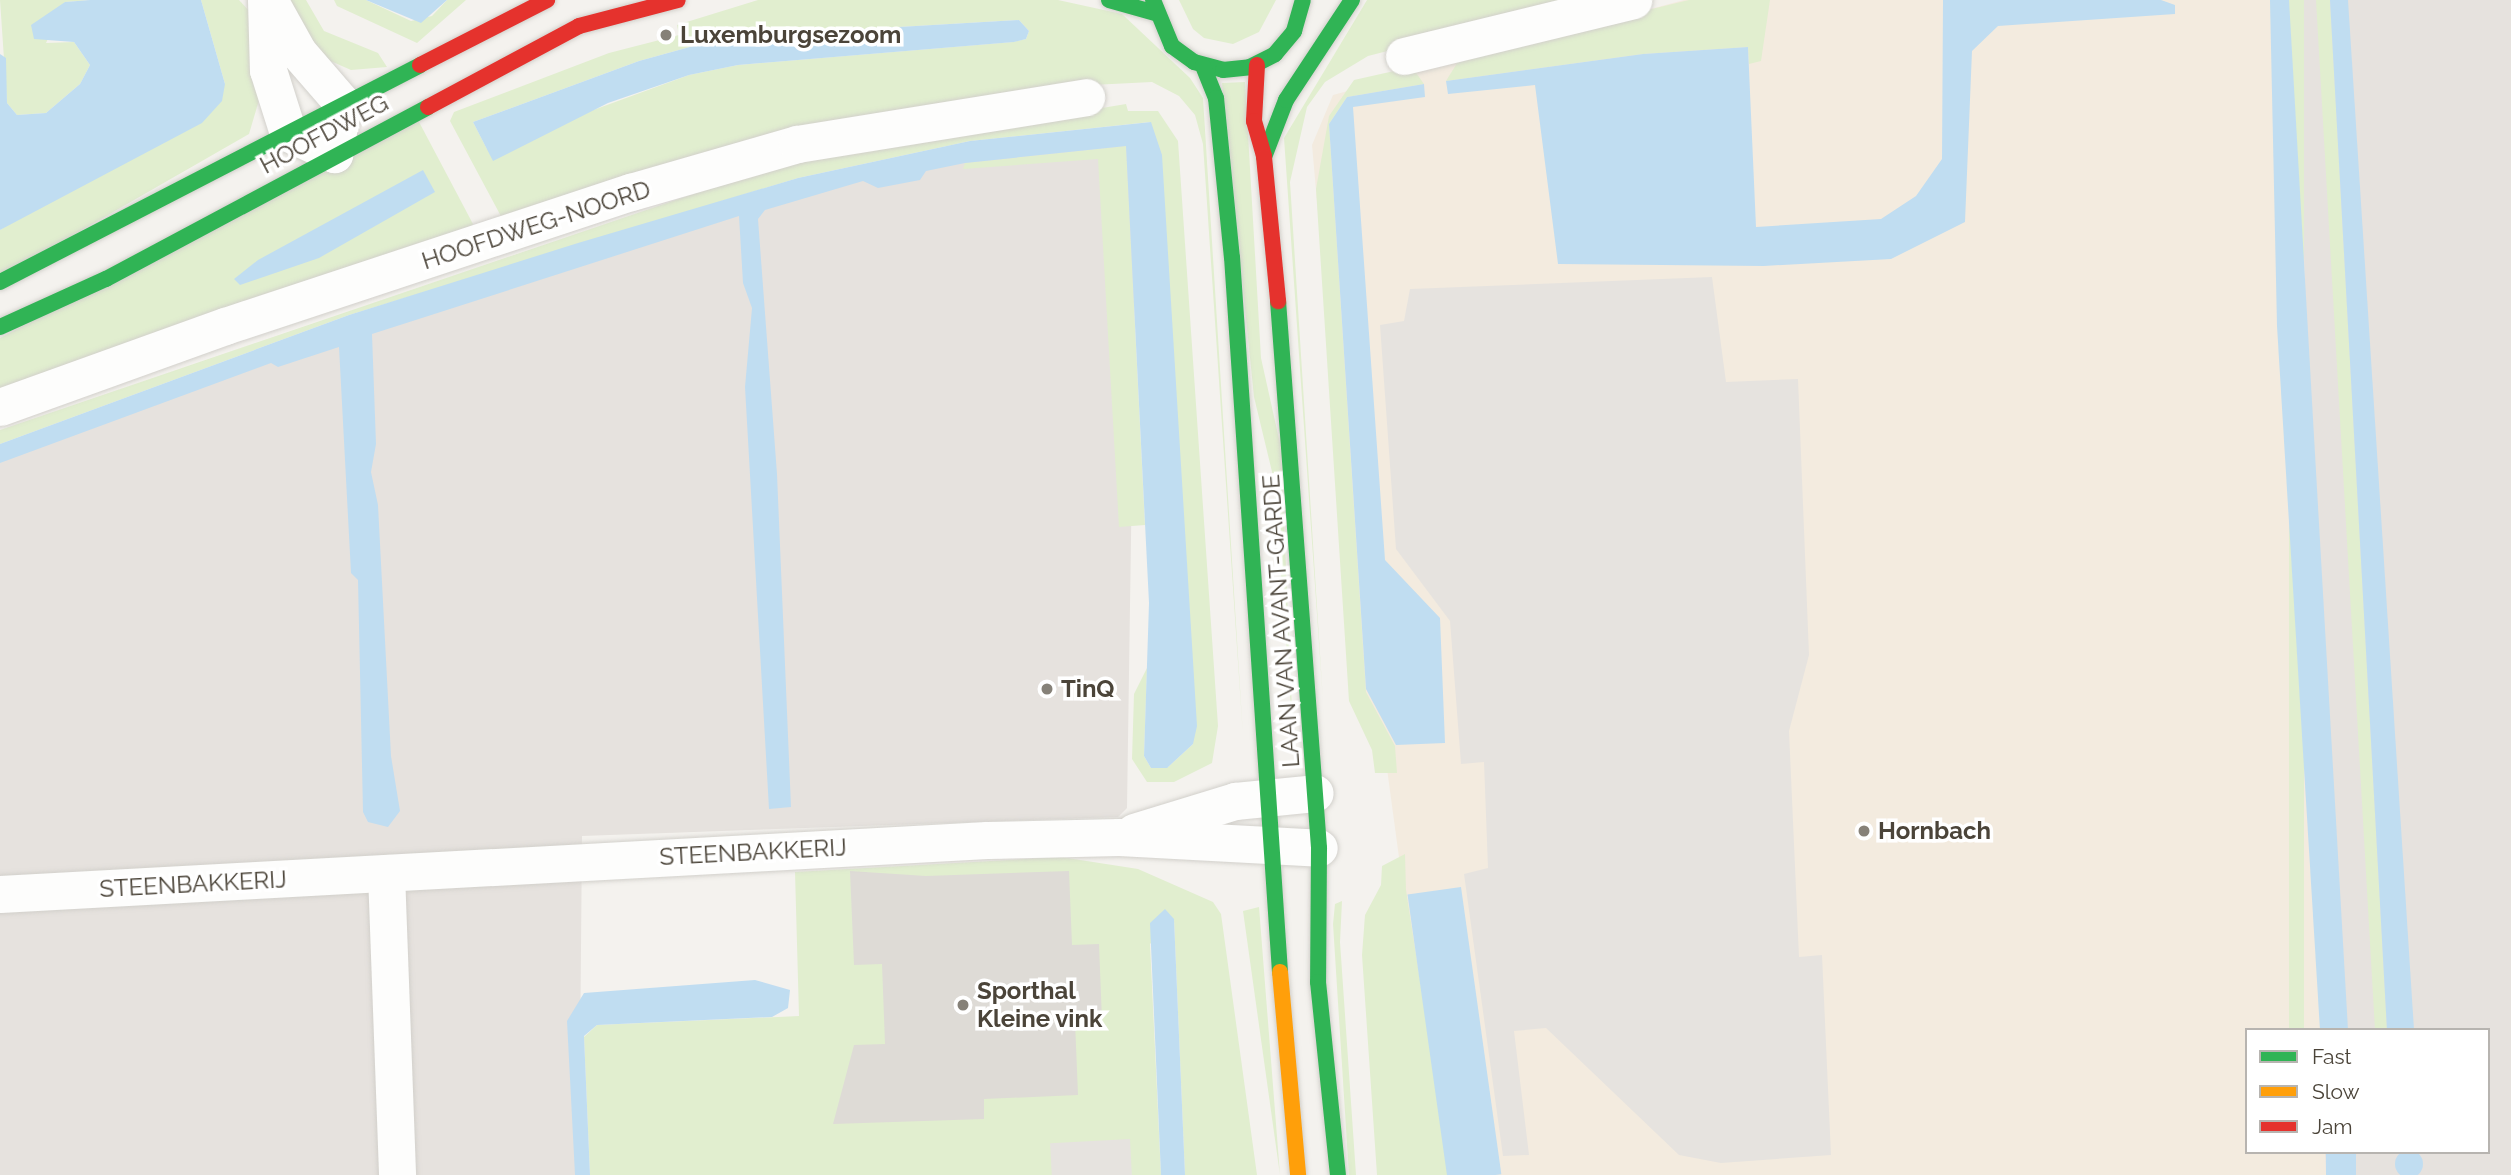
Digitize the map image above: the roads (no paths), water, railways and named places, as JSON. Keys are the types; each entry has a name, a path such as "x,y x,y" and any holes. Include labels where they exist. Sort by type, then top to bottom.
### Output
{"main road":[{"name":"HOOFDWEG","path":"0,282 547,0"},
{"name":"HOOFDWEG","path":"0,327 106,279 334,154 579,26 678,0"},
{"path":"1109,0 1154,6 1172,46 1203,66 1237,70 1257,65 1289,40 1303,0"},
{"path":"1264,157 1286,100 1352,0"},
{"name":"LAAN VAN AVANT-GARDE","path":"1257,65 1254,121 1264,157 1291,431 1319,848 1318,982 1338,1175"},
{"name":"LAAN VAN AVANT-GARDE","path":"1203,66 1216,98 1231,257 1269,848 1298,1175"}],"street":[{"path":"268,0 299,52 342,104 334,154 288,134 268,71 268,0"},
{"path":"1404,56 1633,0"},
{"name":"HOOFDWEG-NOORD","path":"0,407 225,326 631,192 797,144 1086,97"},
{"name":"STEENBAKKERIJ","path":"1119,837 1226,803 1315,793"},
{"name":"STEENBAKKERIJ","path":"0,894 1119,837 1269,848 1319,848"},
{"path":"386,873 397,1175"}],"water":[{"path":"201,0 225,84 222,101 202,123 0,230 0,54 6,58 7,103 17,115 46,113 80,84 90,65 74,42 34,39 31,25 65,2"},
{"path":"366,0 447,0 421,23"},
{"path":"1943,0 2161,0 2175,5 2175,14 1998,26 1972,51 1965,222 1891,259 1764,266 1558,264 1535,85 1448,94 1446,81 1643,54 1748,47 1756,227 1881,219 1916,196 1942,159"},
{"path":"2270,0 2289,0 2348,1028 2320,1028 2277,326"},
{"path":"2330,0 2348,0 2414,1028 2387,1028"},
{"path":"1019,20 1029,31 1026,39 1014,42 738,65 689,75 608,103 493,161 473,122 639,61 726,37"},
{"path":"1424,84 1425,97 1353,107 1385,560 1440,618 1445,743 1396,745 1366,689 1329,124 1347,97"},
{"path":"1151,122 1162,155 1197,726 1193,744 1167,768 1151,768 1144,756 1149,603 1126,146 965,163 926,171 920,180 878,188 863,181 765,210 758,219 777,474 791,807 769,809 745,387 752,308 743,283 739,216 372,334 376,444 371,472 378,505 391,756 400,811 388,827 368,822 363,812 358,580 351,573 339,347 278,367 271,363 0,463 0,444 349,315 578,243 798,178 970,141"},
{"path":"423,170 435,192 319,258 240,285 234,279 258,260"},
{"path":"1461,887 1501,1174 1447,1175 1408,895"},
{"path":"1165,909 1174,919 1185,1175 1161,1175 1150,923"},
{"path":"755,980 790,990 788,1008 772,1017 597,1025 584,1036 590,1175 575,1175 567,1021 584,993"},
{"path":"2326,1154 2356,1154 2356,1175 2326,1175"},
{"path":"2399,1154 2419,1154 2422,1169 2416,1176 2402,1176 2396,1169"}],"place":[{"name":"Luxemburgsezoom","path":"666,35"},
{"name":"TinQ","path":"1047,689"},
{"name":"Hornbach","path":"1864,831"},
{"name":"Sporthal Kleine vink","path":"963,1005"}]}
